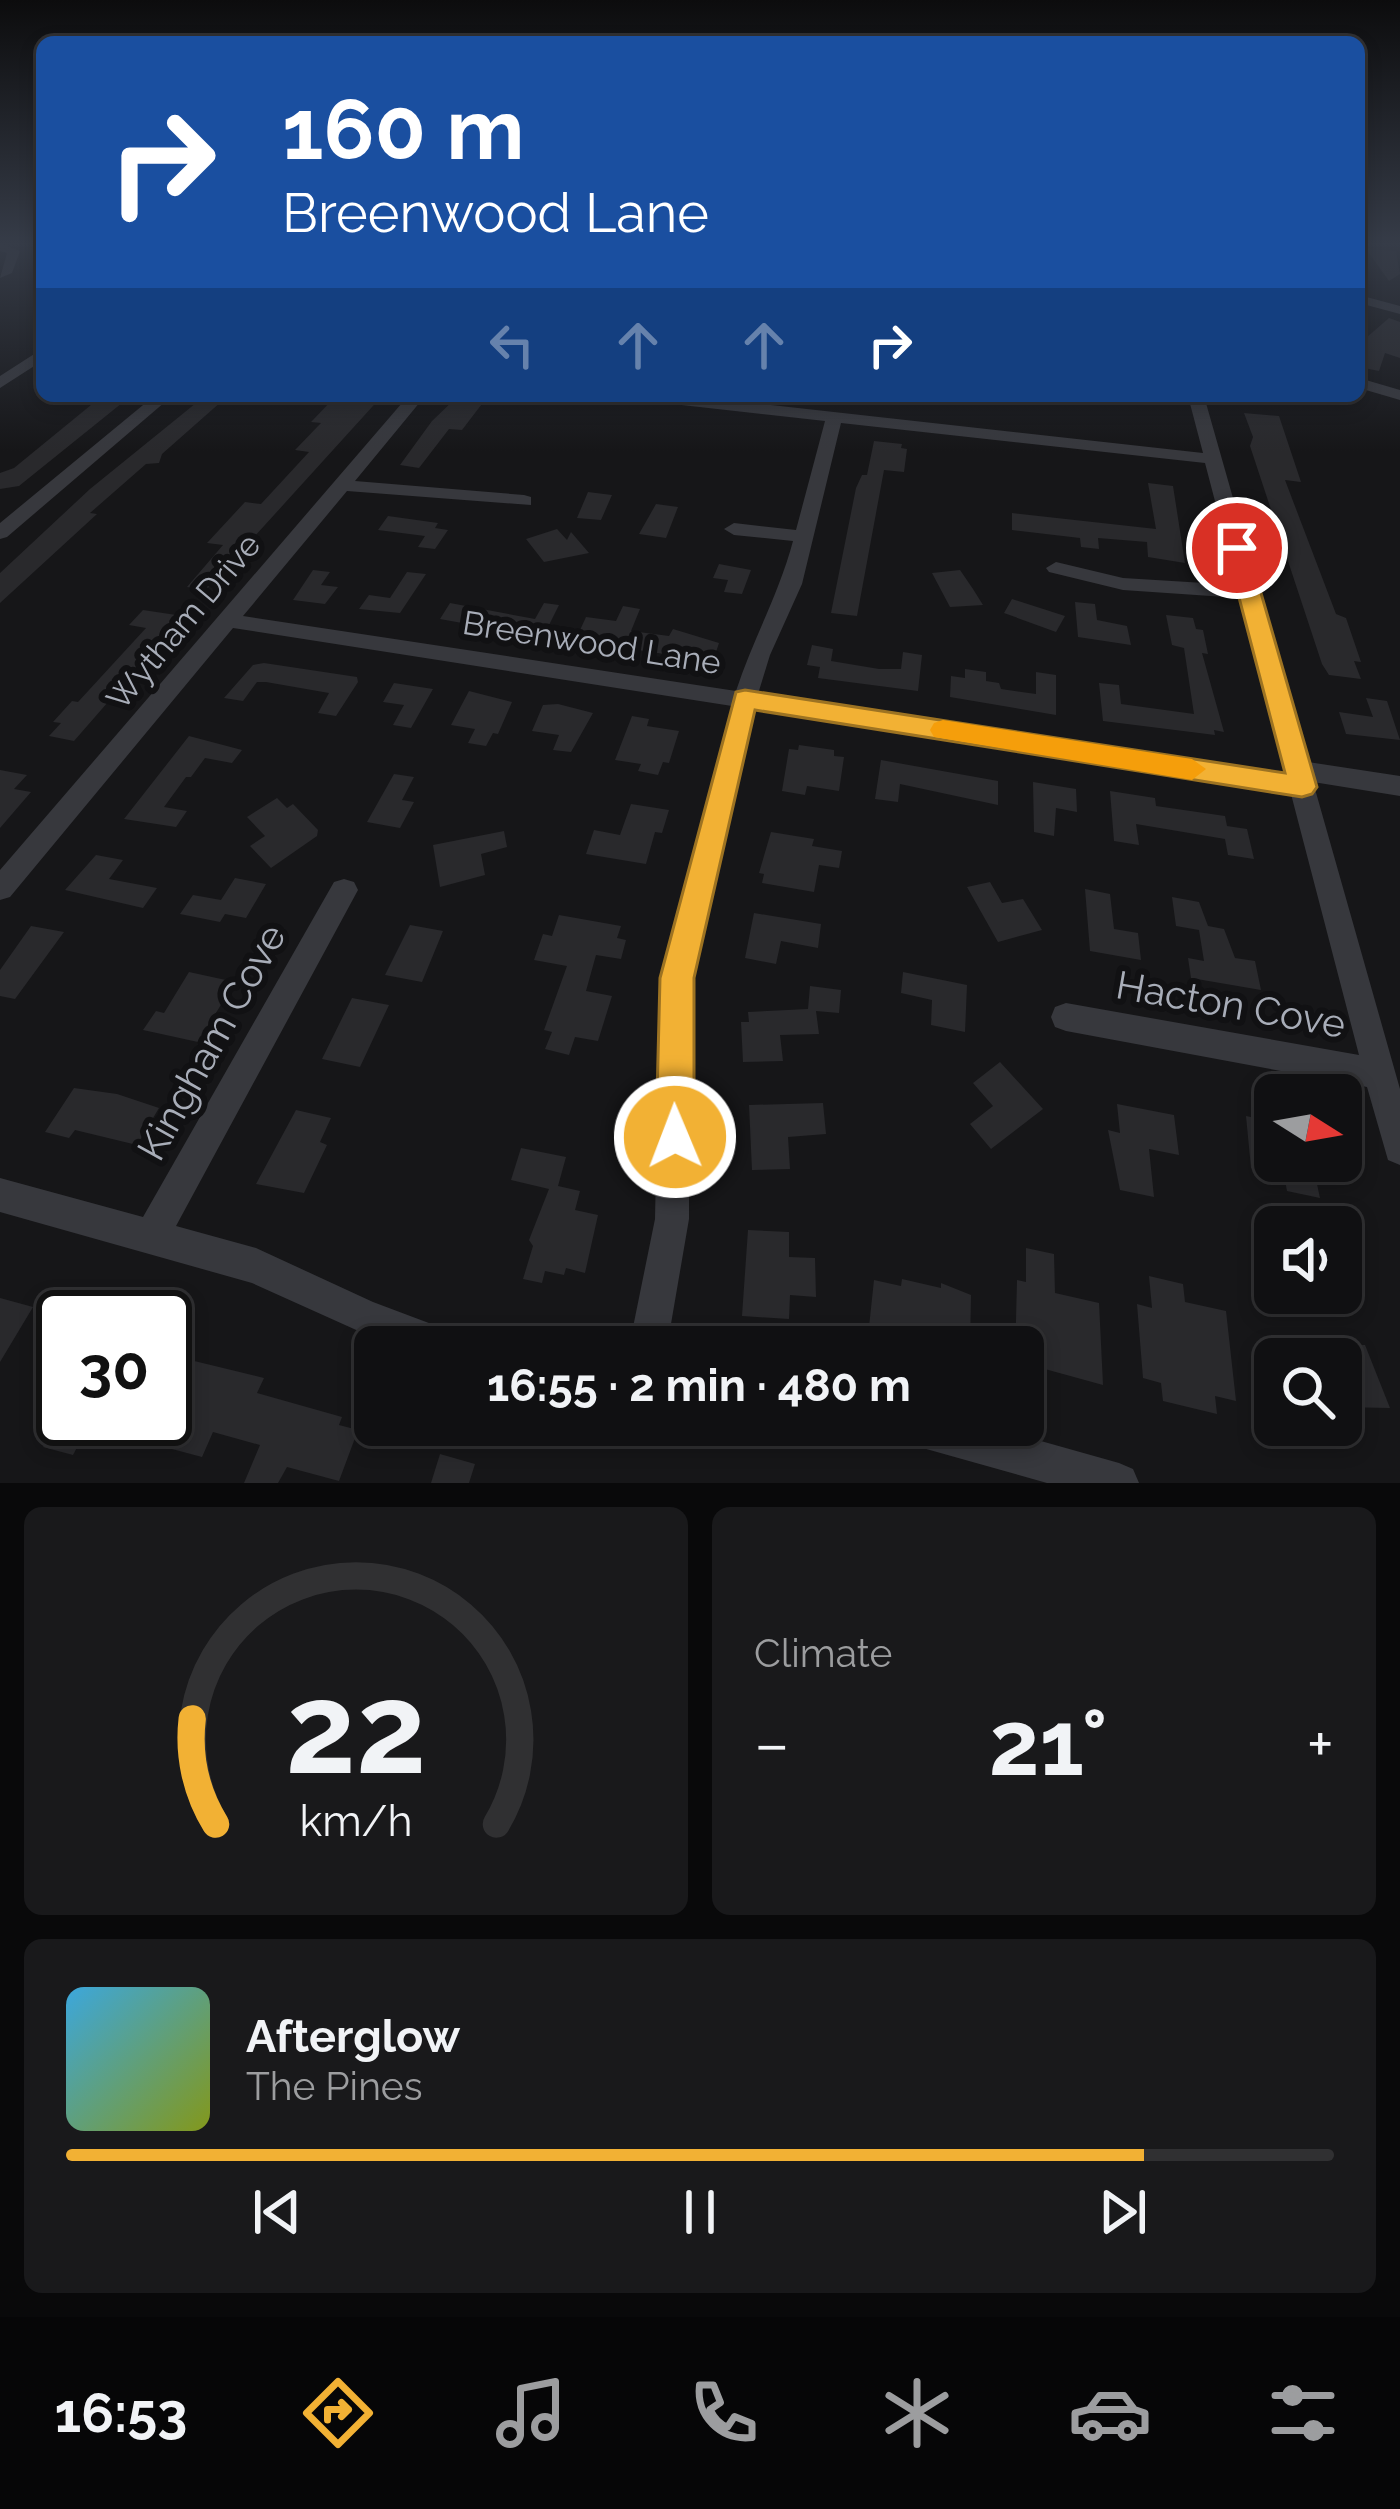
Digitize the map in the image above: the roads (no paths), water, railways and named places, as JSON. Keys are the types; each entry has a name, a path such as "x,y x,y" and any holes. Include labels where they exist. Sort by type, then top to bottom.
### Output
{"street":[{"path":"0,382 36,358"},
{"path":"1365,385 1399,394"},
{"path":"0,533 157,402"},
{"name":"Wytham Drive","path":"0,889 412,402"},
{"path":"700,402 1213,458"},
{"path":"1198,402 1400,1148"},
{"path":"652,1326 674,1198 677,978 745,699 759,655 792,584 834,417"},
{"path":"341,485 524,501"},
{"path":"734,529 806,537"},
{"path":"1056,568 1123,584 1249,592"},
{"name":"Breenwood Lane","path":"227,620 1300,778 1400,786"},
{"name":"Kingham Cove","path":"152,1235 344,890"},
{"name":"Hacton Cove","path":"1066,1017 1380,1074"},
{"path":"0,1195 256,1266 388,1326"},
{"path":"987,1446 1119,1483"}]}
